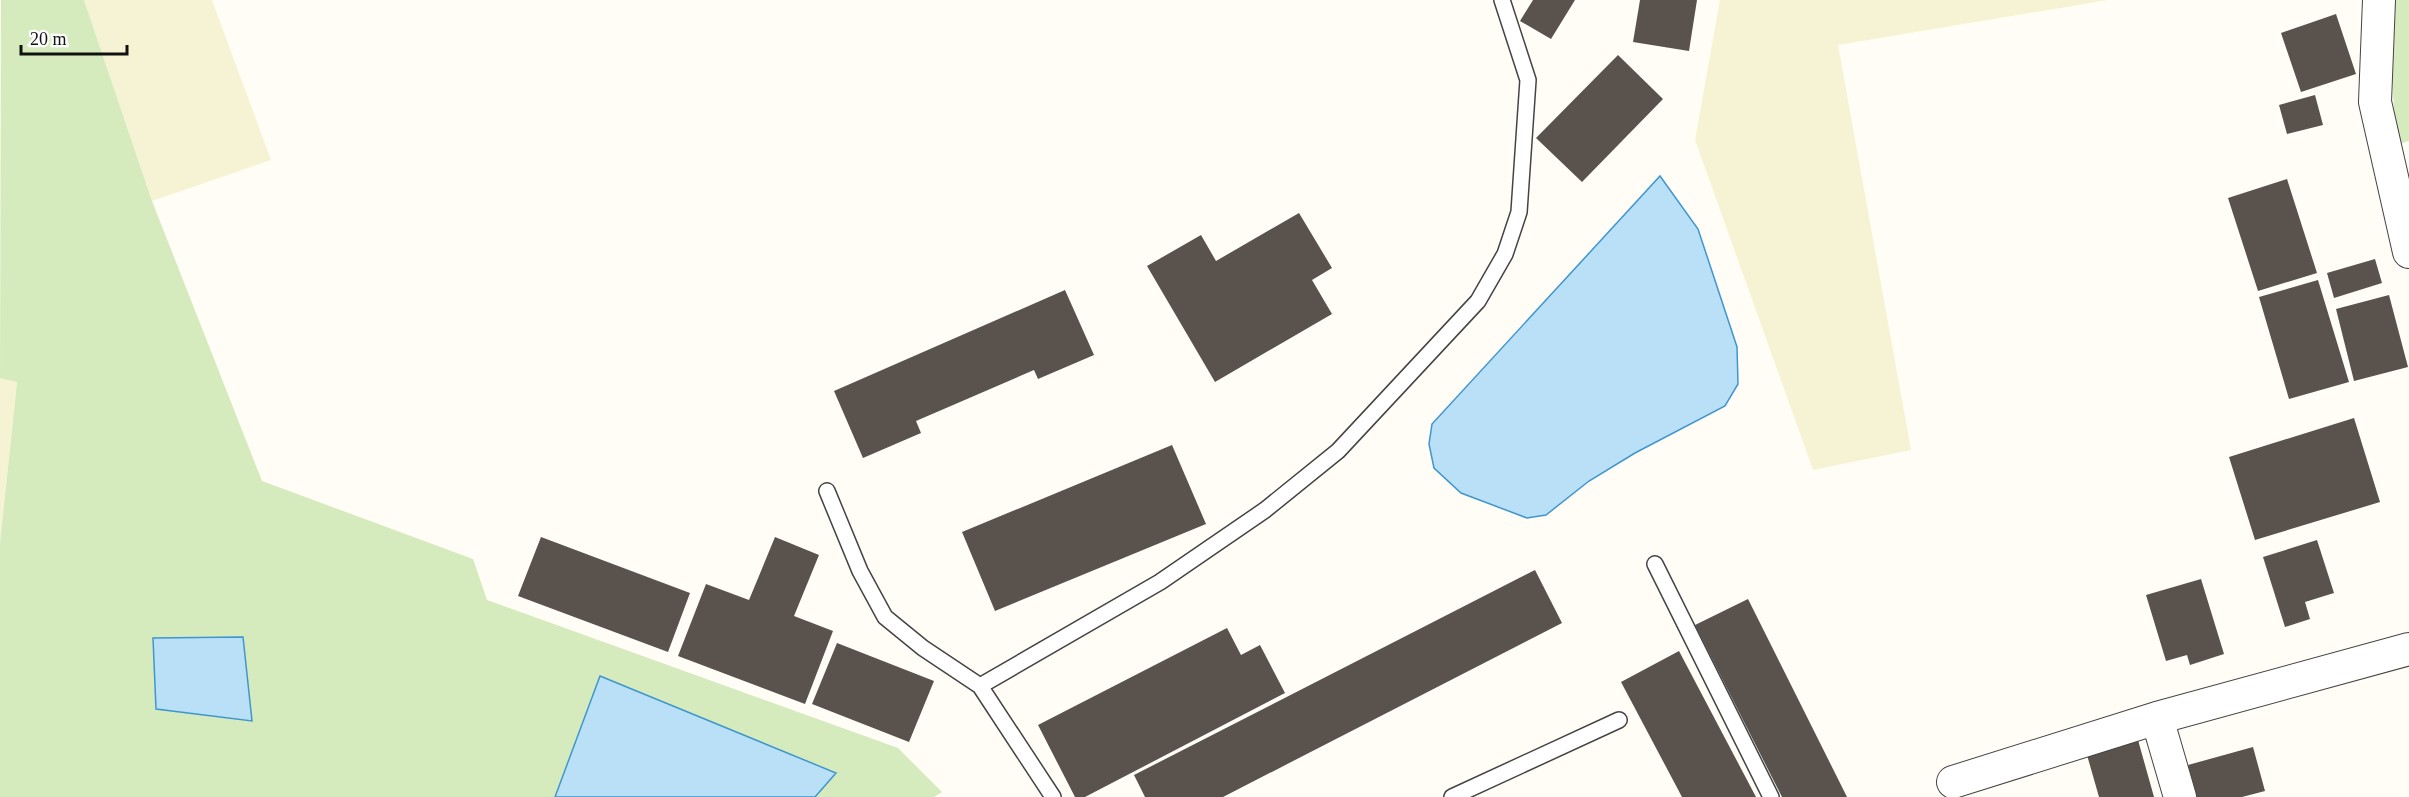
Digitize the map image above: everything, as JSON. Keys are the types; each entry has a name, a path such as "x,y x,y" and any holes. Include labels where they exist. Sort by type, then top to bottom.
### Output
{"street":[{"path":"2379,0 2375,102 2409,252"},
{"path":"1953,782 2157,718 2409,649"},
{"path":"2157,718 2180,797"}],"lane":[{"path":"980,686 1160,582 1265,510 1338,451 1478,302 1505,254 1519,212 1528,80 1502,0"},
{"path":"827,490 860,571 885,617 923,648 980,686 1053,797"},
{"path":"1655,564 1771,797"},
{"path":"1452,797 1619,720"}],"shaded area":[{"path":"84,0 212,0 271,160 152,201"},
{"path":"1720,0 2108,0 1838,45 1911,450 1813,470 1695,140"},
{"path":"0,378 17,381 0,543"}],"green space":[{"path":"1,0 84,0 152,201 262,481 473,559 487,600 898,748 942,792 934,797 815,797 836,773 600,676 555,797 0,797 0,543 17,382 0,378"},
{"path":"2394,0 2409,0 2409,141 2396,145 2392,74"}],"water":[{"path":"1660,176 1698,229 1737,347 1738,384 1725,406 1635,453 1589,481 1546,515 1527,518 1461,493 1434,468 1429,444 1432,424"},
{"path":"243,637 252,721 156,709 153,638"},
{"path":"600,676 836,773 815,797 555,797"}],"building":[{"path":"1533,0 1575,0 1551,39 1520,21"},
{"path":"1640,0 1697,0 1689,51 1633,42"},
{"path":"2336,14 2356,74 2301,92 2281,33"},
{"path":"1618,55 1663,99 1582,182 1536,138"},
{"path":"2315,95 2323,125 2287,134 2279,105"},
{"path":"2287,179 2317,273 2258,291 2228,198"},
{"path":"1299,213 1332,268 1312,280 1332,314 1215,382 1147,266 1201,235 1216,261"},
{"path":"2375,259 2382,283 2334,298 2327,273"},
{"path":"2318,280 2349,382 2289,399 2259,297"},
{"path":"1065,290 1094,355 1038,379 1034,370 916,421 921,433 863,458 834,391"},
{"path":"2389,295 2408,367 2354,381 2336,309"},
{"path":"2354,418 2380,502 2255,540 2229,457"},
{"path":"1172,445 1206,524 995,611 962,532"},
{"path":"541,537 690,593 668,652 518,596"},
{"path":"775,537 819,555 794,616 833,631 805,704 678,656 706,584 749,600"},
{"path":"2317,540 2334,593 2305,602 2310,619 2285,627 2263,557"},
{"path":"1535,570 1562,623 1223,797 1145,797 1134,775"},
{"path":"2201,579 2224,654 2190,665 2187,655 2166,661 2146,595"},
{"path":"1748,599 1847,797 1782,797 1695,625"},
{"path":"1227,628 1241,655 1260,645 1285,693 1085,797 1075,797 1038,725"},
{"path":"837,643 934,681 909,742 812,704"},
{"path":"1679,651 1756,797 1682,797 1621,682"},
{"path":"2138,740 2154,797 2099,797 2087,755"},
{"path":"2253,747 2265,791 2242,797 2197,797 2188,765"}]}
